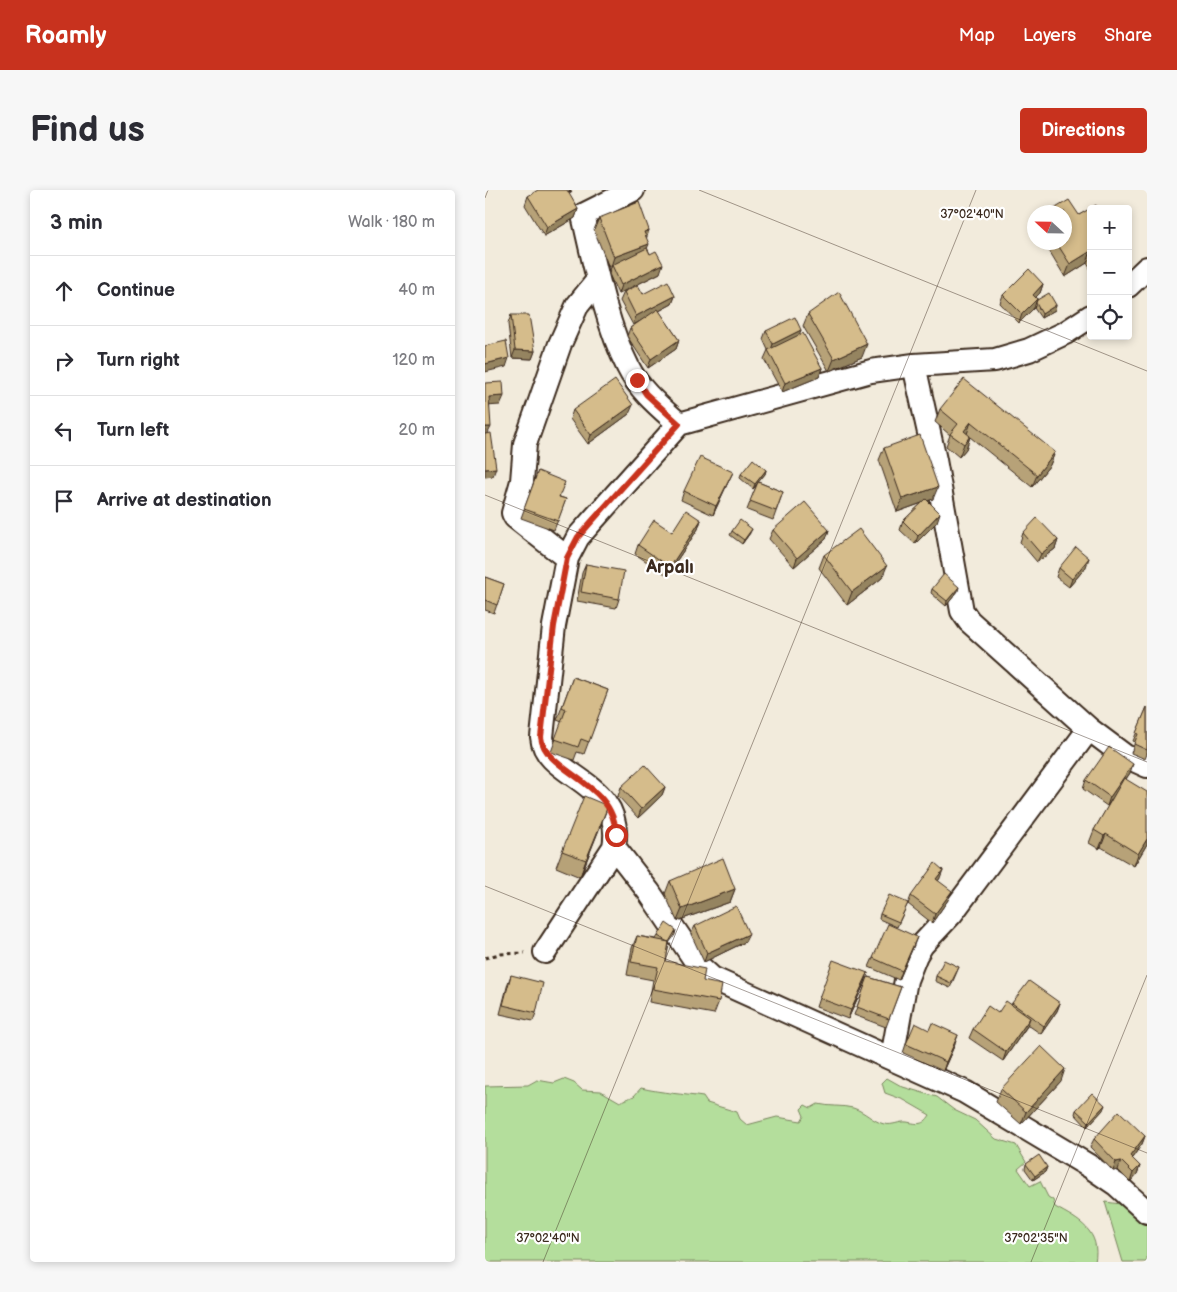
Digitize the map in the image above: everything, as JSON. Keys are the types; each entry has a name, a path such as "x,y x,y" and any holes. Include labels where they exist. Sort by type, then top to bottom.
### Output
{"street":[{"path":"633,190 583,215 598,280 628,367 646,394 679,424"},
{"path":"1132,282 1147,268"},
{"path":"567,558 515,517 513,513 522,481 525,444 560,344 577,306 598,280"},
{"path":"545,952 614,847 616,824 610,808 580,778 549,755 542,745 554,626 567,558 578,537 679,424 871,371 914,365 995,360 1029,350 1065,333 1087,319"},
{"path":"914,365 935,460 962,611 969,621 1089,729 1125,756 1147,766"},
{"path":"892,1058 907,980 916,955 962,900 1089,729"},
{"path":"614,847 649,892 699,966 712,978 965,1092 1059,1147 1117,1185 1147,1212"}],"path":[{"path":"485,958 499,954 545,952"}],"green space":[{"path":"887,1078 903,1087 937,1097 954,1110 975,1120 996,1139 1016,1145 1026,1162 1018,1169 1030,1186 1040,1181 1048,1197 1053,1200 1055,1207 1080,1222 1091,1234 1095,1242 1095,1262 485,1262 485,1086 528,1085 537,1080 554,1083 564,1079 574,1083 582,1090 601,1091 620,1102 634,1096 641,1088 703,1097 707,1103 737,1112 740,1119 747,1125 777,1117 801,1121 804,1116 801,1109 805,1105 811,1108 818,1104 853,1108 884,1124 920,1123 925,1121 930,1115 904,1100 885,1093 882,1083"},
{"path":"1105,1202 1137,1206 1147,1220 1147,1262 1123,1262"}],"building":[{"path":"538,190 567,190 578,209 547,227 528,196"},
{"path":"1069,200 1079,215 1087,210 1087,253 1070,264 1061,250 1072,250 1072,205 1061,205"},
{"path":"639,202 649,230 644,232 649,244 614,257 599,218"},
{"path":"647,248 650,254 656,251 663,264 621,285 612,265"},
{"path":"1029,269 1043,284 1033,295 1037,299 1022,314 1003,295"},
{"path":"668,281 675,296 636,316 624,292 638,285 643,294"},
{"path":"839,292 867,344 834,359 808,314"},
{"path":"1049,293 1056,305 1042,314 1036,303 1037,300"},
{"path":"658,309 679,340 651,359 630,328"},
{"path":"511,315 529,315 535,351 515,350"},
{"path":"795,317 801,330 773,344 766,331"},
{"path":"803,333 822,368 785,383 768,350"},
{"path":"506,341 509,358 485,364 485,346"},
{"path":"964,379 1055,452 1037,475 971,422 964,431 970,436 964,444 950,434 958,424 940,409"},
{"path":"615,380 633,405 591,435 573,410"},
{"path":"503,382 504,396 489,397 491,427 485,427 485,383"},
{"path":"491,433 496,468 485,469 485,434"},
{"path":"920,435 938,487 902,499 884,448"},
{"path":"700,457 733,472 716,506 684,491"},
{"path":"753,459 766,470 755,484 741,474"},
{"path":"538,471 565,482 559,497 566,499 558,521 524,509"},
{"path":"758,482 783,492 776,511 750,501"},
{"path":"926,499 940,513 918,536 903,521"},
{"path":"805,502 829,530 797,558 773,530"},
{"path":"686,510 701,520 670,567 638,545 654,520 672,532"},
{"path":"1037,518 1058,540 1041,554 1023,533"},
{"path":"740,520 752,529 744,540 732,531"},
{"path":"859,529 887,566 852,592 824,555"},
{"path":"1076,547 1089,558 1072,579 1059,568"},
{"path":"586,564 624,571 619,599 581,592"},
{"path":"944,574 959,587 947,601 932,589"},
{"path":"485,577 504,584 497,605 485,600"},
{"path":"573,677 608,690 589,742 581,739 578,747 555,739 566,709 562,707"},
{"path":"1147,707 1147,750 1134,744 1138,734 1136,733"},
{"path":"1109,747 1133,764 1110,797 1086,780"},
{"path":"645,765 665,787 641,809 621,787"},
{"path":"1124,778 1147,792 1147,839 1138,854 1106,834 1104,836 1094,830"},
{"path":"584,796 608,806 586,860 562,851"},
{"path":"723,858 735,889 682,909 670,881"},
{"path":"935,863 943,870 936,879 952,891 935,914 911,896"},
{"path":"889,895 908,903 899,922 880,914"},
{"path":"736,906 749,934 707,953 695,926"},
{"path":"666,923 676,930 669,942 658,936"},
{"path":"888,924 917,937 902,971 873,958"},
{"path":"637,936 669,942 666,961 705,969 703,981 722,985 719,1001 653,989 658,967 631,962"},
{"path":"833,960 868,973 851,1010 819,998"},
{"path":"944,960 959,967 951,983 936,976"},
{"path":"511,975 543,983 536,1013 503,1005"},
{"path":"868,977 901,987 889,1019 857,1007"},
{"path":"1029,981 1060,1003 1044,1026 1012,1003"},
{"path":"1006,1001 1030,1018 1006,1052 973,1029 988,1006 998,1013"},
{"path":"915,1023 929,1030 932,1023 958,1035 946,1062 906,1044"},
{"path":"1041,1046 1065,1069 1026,1112 1001,1089"},
{"path":"1092,1093 1105,1105 1089,1122 1076,1110"},
{"path":"1119,1111 1145,1136 1130,1156 1140,1166 1133,1173 1121,1161 1116,1162 1094,1139"},
{"path":"1039,1155 1047,1167 1035,1176 1026,1164"}],"district":[{"name":"Arpalı","path":"670,567"}],"route":[{"path":"616,835 616,824 610,808 580,778 544,750 541,737 559,589 567,558 578,537 679,424 646,394 637,380"}]}
